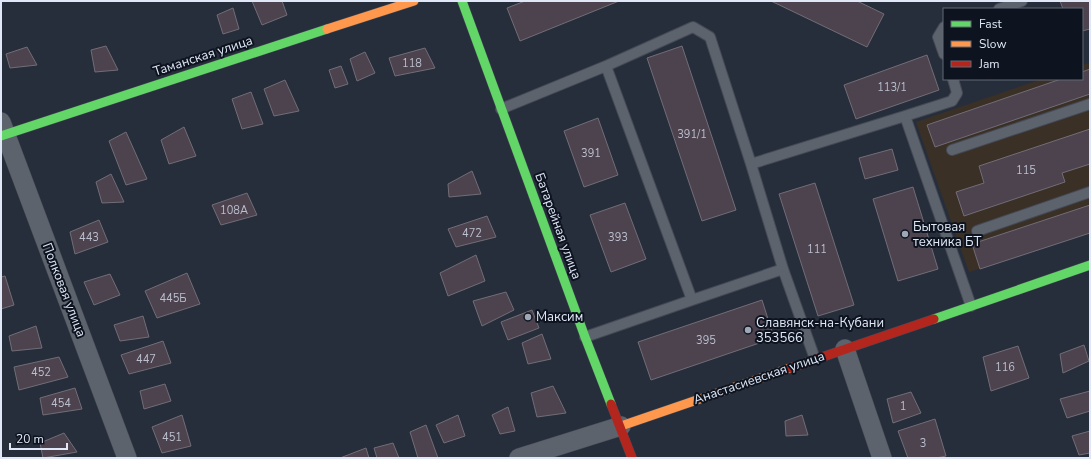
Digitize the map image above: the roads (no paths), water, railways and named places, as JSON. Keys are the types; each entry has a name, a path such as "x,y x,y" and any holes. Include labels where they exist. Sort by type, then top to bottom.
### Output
{"street":[{"name":"Таманская улица","path":"3,131 414,1"},
{"name":"Батарейная улица","path":"462,1 585,337 621,426 632,458"},
{"name":"Полковая улица","path":"3,131 127,458"},
{"name":"Анастасиевская улица","path":"519,458 621,426 1090,265"},
{"path":"846,349 882,458"}],"lane":[{"path":"1002,8 1022,1"},
{"path":"501,109 606,66 693,27 710,37 783,269 815,359"},
{"path":"943,29 938,37 943,51"},
{"path":"606,66 692,300"},
{"path":"751,164 952,101 958,93 953,80"},
{"path":"952,150 1090,104"},
{"path":"906,116 971,306"},
{"path":"977,231 1090,192"},
{"path":"585,337 783,269"}],"place":[{"name":"Бытовая техника БТ","path":"905,234"},
{"name":"Максим","path":"528,317"},
{"name":"Славянск-на-Кубани 353566","path":"748,330"}]}
